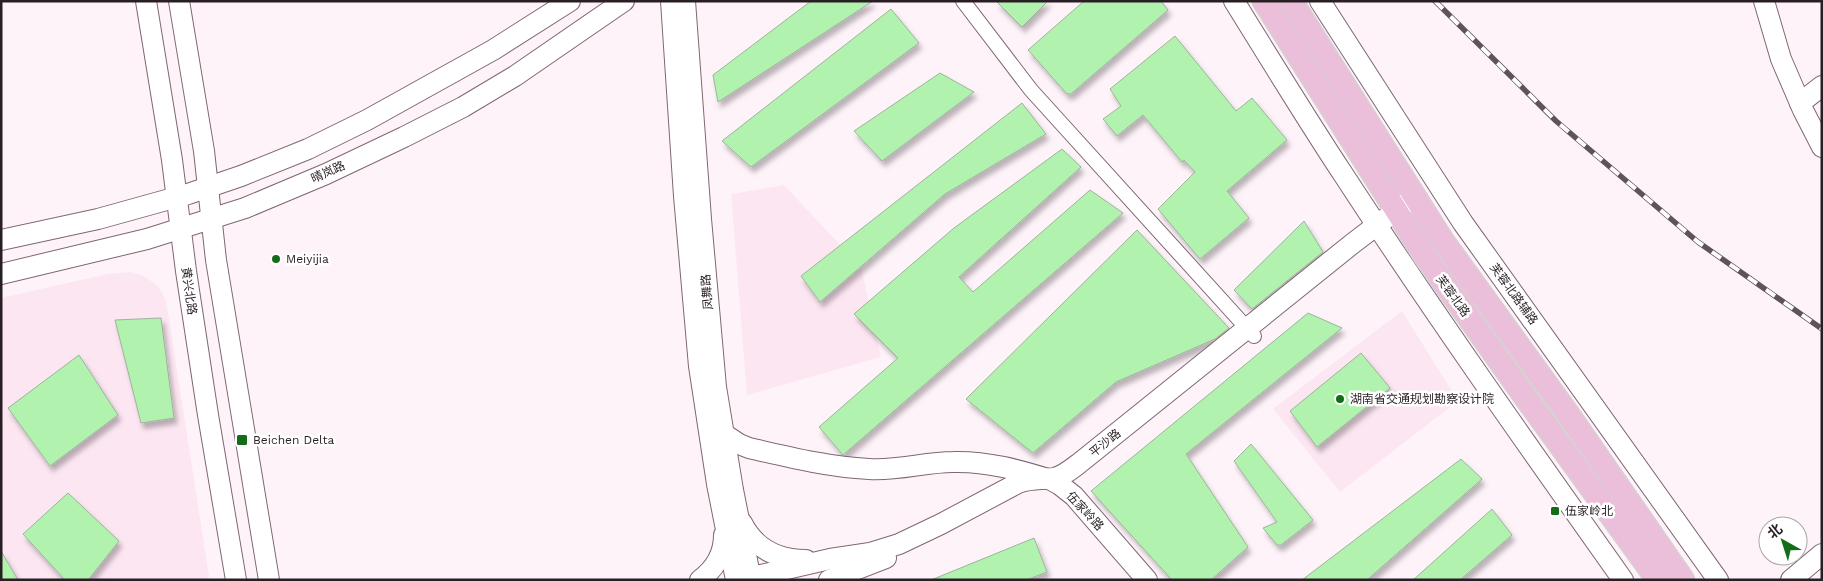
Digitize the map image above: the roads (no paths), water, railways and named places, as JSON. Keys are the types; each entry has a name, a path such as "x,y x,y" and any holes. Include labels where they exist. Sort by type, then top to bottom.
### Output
{"main road":[{"name":"芙蓉北路","path":"1264,1 1425,256 1658,580"},
{"name":"芙蓉北路","path":"1291,1 1442,240 1568,414 1684,580"}],"street":[{"name":"黄兴北路","path":"146,1 177,197 208,415 236,580"},
{"path":"179,1 204,151 216,260 230,353 268,580"},
{"path":"1,240 52,230 177,197 241,176 308,148 367,120 493,50 570,1"},
{"name":"晴岚路","path":"1,274 138,241 181,228 245,208 326,174 463,107 515,76 624,1"},
{"name":"凤舞路","path":"671,1 684,196 699,366 710,442 732,521 744,579"},
{"name":"凤舞路","path":"685,1 708,304 716,387 724,434 732,521"},
{"path":"964,1 1031,90 1250,332"},
{"path":"1234,1 1380,230 1513,426 1623,580"},
{"name":"芙蓉北路辅路","path":"1320,1 1463,223 1718,580"},
{"path":"1764,1 1781,59 1822,147"},
{"path":"1802,106 1822,86"},
{"path":"1802,106 1822,94"},
{"name":"平沙路","path":"744,579 830,559 870,553 899,544 1018,483 1028,480 1054,478 1069,471 1418,201"},
{"name":"平沙路","path":"1063,488 1089,469 1250,332"},
{"path":"1485,383 1504,368"},
{"name":"伍家岭路","path":"724,434 732,441 749,448 827,464 869,469 897,469 924,464 952,462 985,463 1045,478 1074,496 1147,580"},
{"path":"829,580 903,551 946,531 1029,487 1063,488"},
{"path":"700,580 714,566 721,554 732,521 756,543 774,555 796,560 830,559"},
{"path":"1791,580 1822,554"},
{"path":"1806,580 1822,567"}],"railway":[{"path":"1435,1 1556,121 1698,242 1822,329"}],"place":[{"name":"Meiyijia","path":"276,259"},
{"name":"湖南省交通规划勘察设计院","path":"1340,399"},
{"name":"Beichen Delta","path":"242,440"},
{"name":"伍家岭北","path":"1555,511"}]}
